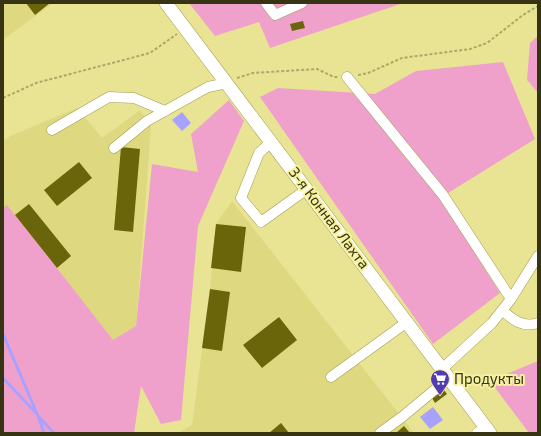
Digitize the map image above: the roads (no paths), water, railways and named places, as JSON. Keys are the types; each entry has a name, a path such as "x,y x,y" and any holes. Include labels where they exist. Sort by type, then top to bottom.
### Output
{"main road":[{"name":"3-я Конная Лахта","path":"166,3 407,322 484,431"}],"street":[{"path":"266,3 275,15 302,3"},
{"path":"346,78 443,195 511,299"},
{"path":"114,148 147,121 208,87 227,83"},
{"path":"52,130 109,97 134,98 165,111"},
{"path":"272,142 259,153 241,198 261,222 307,189"},
{"path":"380,433 402,417 445,374 492,323 511,299 538,256"},
{"path":"502,310 513,320 524,324 536,325"},
{"path":"331,376 407,322"}],"waterway":[{"path":"3,334 44,433"},
{"path":"3,378 36,413"},
{"path":"39,417 54,433"}],"place":[{"name":"Продукты","path":"440,396"}]}
